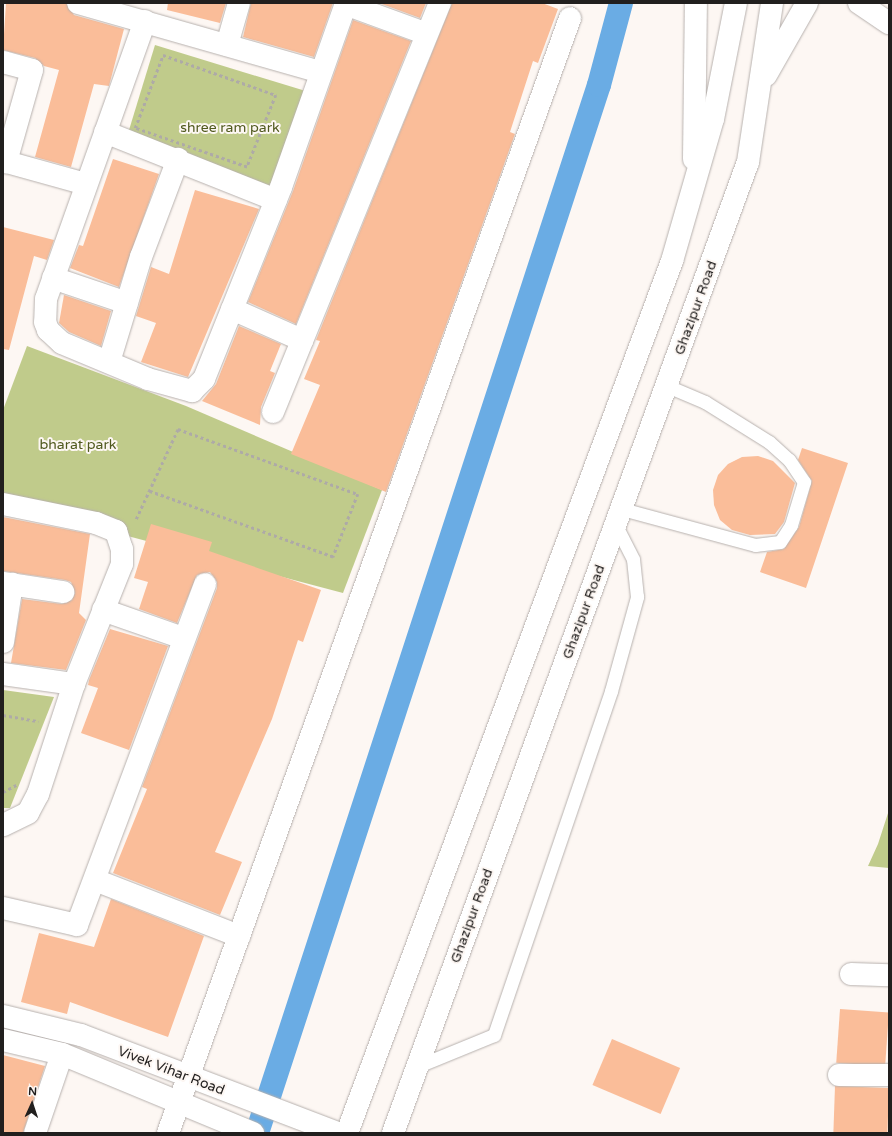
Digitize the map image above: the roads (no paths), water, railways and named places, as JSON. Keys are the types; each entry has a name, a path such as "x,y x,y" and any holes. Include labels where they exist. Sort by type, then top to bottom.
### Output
{"street":[{"path":"78,3 320,72"},
{"path":"227,45 239,3"},
{"path":"273,412 440,3"},
{"path":"695,184 696,3"},
{"path":"347,1133 672,261 695,184 712,118 736,3"},
{"name":"Ghazipur Road","path":"393,1133 748,162 772,3"},
{"path":"760,87 807,3"},
{"path":"860,3 889,23"},
{"path":"145,21 53,278 44,310 48,330 62,343 148,379 192,390 204,379 276,200 320,72 346,4 427,34"},
{"path":"168,1133 570,18"},
{"path":"3,62 32,70 5,161 86,184"},
{"path":"105,132 178,159 276,200"},
{"path":"109,362 127,303 178,159"},
{"path":"53,278 127,303"},
{"path":"232,310 302,340"},
{"path":"3,504 96,523 116,531 122,564 74,684 38,794 28,813 3,825"},
{"path":"3,642 7,583 63,592"},
{"path":"3,908 77,925 95,880 183,638 205,584"},
{"path":"103,610 183,638"},
{"path":"3,674 74,684"},
{"path":"95,880 239,936"},
{"path":"851,974 889,976"},
{"name":"Vivek Vihar Road","path":"3,1016 81,1035 188,1078 308,1121 337,1133"},
{"name":"Vivek Vihar Road","path":"3,1040 62,1054 253,1133"},
{"path":"35,1133 62,1054"},
{"path":"839,1075 889,1075"}],"lane":[{"path":"418,1066 494,1035 611,690 637,597 633,560 619,517 755,545 780,542 791,525 804,482 789,460 769,442 705,402 667,386"}],"waterway":[{"path":"257,1133 599,85 621,3"}],"park label":[{"name":"shree ram park","path":"230,128"},
{"name":"bharat park","path":"78,445"}]}
